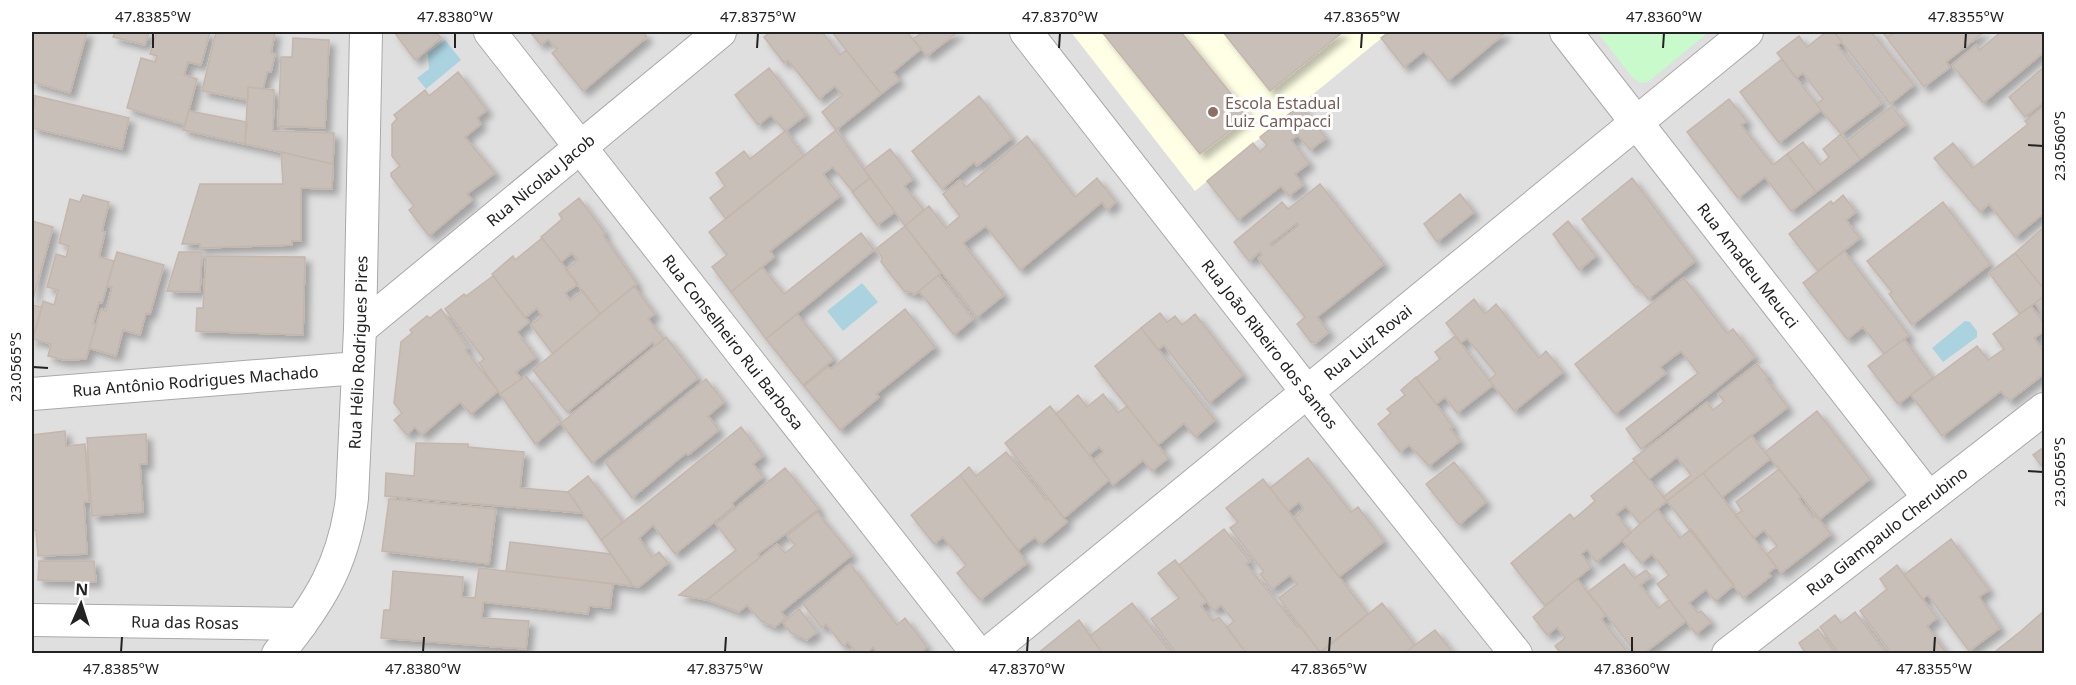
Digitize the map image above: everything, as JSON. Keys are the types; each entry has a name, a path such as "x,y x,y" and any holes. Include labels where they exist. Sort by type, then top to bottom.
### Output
{"street":[{"name":"Rua Hélio Rodrigues Pires","path":"278,654 328,583 344,543 349,523 360,329 366,32"},
{"name":"Rua Conselheiro Rui Barbosa","path":"490,32 978,654"},
{"name":"Rua Nicolau Jacob","path":"360,329 720,32"},
{"name":"Rua João Ribeiro dos Santos","path":"1026,32 1307,393 1516,654"},
{"name":"Rua Amadeu Meucci","path":"1566,32 1929,498"},
{"name":"Rua Luiz Rovai","path":"987,654 1747,32"},
{"name":"Rua Antônio Rodrigues Machado","path":"32,394 358,368"},
{"name":"Rua Giampaulo Cherubino","path":"1728,654 2044,409"},
{"name":"Rua das Rosas","path":"32,620 301,624"}],"shaded area":[{"path":"32,32 2044,32 2044,653 32,653"},
{"name":"Escola Estadual Luiz Campacci","path":"1071,32 1389,32 1195,191"}],"green space":[{"path":"1597,32 1709,32 1648,82 1641,83 1633,78"}],"water":[{"path":"445,40 461,60 426,89 417,78 429,69 428,53"},
{"path":"862,283 878,302 843,331 827,311"},
{"path":"1965,321 1970,322 1977,331 1977,337 1943,362 1932,348"}],"building":[{"path":"32,32 87,32 70,93 32,82"},
{"path":"115,32 149,32 145,45 113,37"},
{"path":"149,32 210,32 201,65 188,62 184,75 197,79 185,125 127,108 141,58 155,62 157,56 150,54 156,34"},
{"path":"216,32 275,32 271,53 275,54 271,72 267,72 263,89 248,87 248,100 202,91"},
{"path":"394,32 436,32 441,38 415,60"},
{"path":"530,32 643,32 647,37 583,91 552,53 557,49 548,39 541,45"},
{"path":"770,32 822,32 840,55 846,50 881,94 836,130 822,112 842,95 835,86 819,99 788,60 784,63 764,37"},
{"path":"832,32 907,32 921,49 893,72 899,80 881,94"},
{"path":"923,32 958,32 927,56 913,39"},
{"path":"1102,32 1181,32 1249,116 1200,154"},
{"path":"1223,32 1343,32 1270,91"},
{"path":"1389,32 1505,33 1448,81 1424,51 1404,67 1381,38"},
{"path":"1826,32 1834,32 1842,42 1837,45 1882,103 1841,134 1816,104 1823,99 1803,73 1796,78 1777,53 1799,36 1807,47"},
{"path":"1834,32 1875,32 1873,34 1914,85 1890,104"},
{"path":"1882,32 1896,32 1887,38"},
{"path":"1896,32 1984,32 1946,62 1950,67 1924,87 1887,38"},
{"path":"2001,32 2042,32 2044,52 1983,103 1952,65 1976,45 1979,50"},
{"path":"293,38 329,40 325,128 278,126 281,57 292,57"},
{"path":"1782,59 1821,110 1779,143 1740,92"},
{"path":"2044,67 2044,102 2025,117 2009,97"},
{"path":"769,68 806,115 785,131 771,115 758,125 735,95"},
{"path":"458,72 487,110 477,118 481,124 465,137 495,173 467,194 472,200 429,236 409,210 414,206 391,176 391,173 400,166 392,156 392,124 397,119 394,115 425,90 429,96"},
{"path":"248,87 274,90 273,131 334,133 333,164 245,144"},
{"path":"32,95 36,96 32,114"},
{"path":"36,96 129,118 122,149 32,128"},
{"path":"979,96 1012,138 977,166 974,162 942,189 912,151"},
{"path":"1729,99 1747,121 1741,125 1773,165 1787,154 1816,192 1791,211 1765,177 1738,198 1687,132"},
{"path":"1300,105 1326,138 1310,150 1284,118"},
{"path":"1892,106 1906,124 1860,159 1847,141"},
{"path":"2044,106 2044,213 2015,237 1989,204 1980,212 1934,158 1953,143 1973,168 2028,124 2025,121"},
{"path":"189,111 247,122 245,144 183,130"},
{"path":"1284,118 1298,135 1291,140 1309,163 1295,174 1303,185 1289,196 1281,186 1238,220 1207,181 1253,143 1260,152 1267,145 1260,137"},
{"path":"836,130 870,178 853,192 833,167 823,174 840,196 770,251 774,257 731,292 712,267 727,255 709,232"},
{"path":"785,131 804,156 726,219 710,198 725,186 716,173 744,151 750,159"},
{"path":"1841,134 1860,159 1816,192 1787,154 1803,142 1820,165 1829,157 1823,149"},
{"path":"1027,136 1075,197 1097,178 1116,202 1107,210 1102,202 1020,270 986,226 963,243 1004,295 977,317 905,226 929,206 946,228 960,216 943,194 960,180 966,187"},
{"path":"890,149 913,179 904,186 924,210 905,226 864,169"},
{"path":"281,152 333,164 332,189 301,188 301,241 292,241 292,245 200,248 200,244 182,244 200,184 283,184"},
{"path":"870,178 895,212 877,225 852,192"},
{"path":"1632,178 1695,261 1648,299 1638,286 1636,288 1582,219"},
{"path":"1320,184 1384,264 1317,317 1329,332 1316,343 1311,342 1297,324 1305,317 1258,258 1262,255 1260,252 1249,261 1234,242 1282,202 1288,209","holes":["1297,223 1299,225 1272,246 1270,244"]},
{"path":"1460,194 1474,212 1437,242 1424,224"},
{"path":"83,195 109,202 99,257 114,261 102,303 99,302 93,324 96,324 86,359 64,360 48,356 51,344 33,339 43,301 54,305 58,290 47,287 56,254 66,257 69,246 59,243 70,199 80,202"},
{"path":"1843,195 1856,212 1846,220 1860,238 1818,271 1789,234 1831,201 1833,204"},
{"path":"579,198 605,233 603,235 637,284 600,314 566,270 578,260 572,253 561,262 541,237 562,219 559,214"},
{"path":"1943,202 1990,264 1912,325 1889,294 1892,292 1867,261"},
{"path":"32,221 53,227 32,303"},
{"path":"1568,221 1596,256 1579,270 1553,234"},
{"path":"905,226 941,273 914,295 904,291 881,262 882,257 876,249"},
{"path":"2044,227 2044,289 2015,253"},
{"path":"861,233 874,250 766,339 731,292 762,267 784,294"},
{"path":"542,238 578,284 565,293 570,300 583,291 600,314 553,354 531,325 542,316 537,308 525,318 492,274 513,256 515,260"},
{"path":"1844,251 1909,335 1884,354 1863,327 1847,339 1803,283"},
{"path":"117,252 164,265 150,314 146,313 140,335 123,330 116,356 89,348 101,309 106,311 112,287 107,286"},
{"path":"179,252 202,252 200,292 167,291"},
{"path":"2015,253 2044,289 2044,296 2020,314 1989,273"},
{"path":"206,256 305,257 303,335 196,331 197,308 203,308"},
{"path":"939,275 973,319 954,335 919,291"},
{"path":"493,276 529,322 517,332 536,357 516,372 521,379 500,394 479,363 484,359 445,309"},
{"path":"1684,278 1727,333 1733,329 1755,357 1641,449 1626,429 1698,373 1681,351 1660,367 1666,373 1615,414 1575,364"},
{"path":"634,286 655,314 648,319 664,339 655,346 653,342 567,412 533,370"},
{"path":"2044,296 2044,315 2035,303"},
{"path":"1474,299 1485,314 1496,304 1539,358 1546,351 1563,372 1514,411 1489,380 1496,374 1467,338 1461,343 1446,323"},
{"path":"32,305 42,307 32,343"},
{"path":"2031,306 2044,323 2044,331 2034,338 2044,352 2044,374 2009,401 2001,391 1942,436 1911,395 1977,346 1988,360 2004,349 1993,334"},
{"path":"441,309 468,348 465,350 498,391 471,414 460,402 422,435 415,427 407,435 394,420 402,413 394,403 401,342 412,333 410,330 427,316 430,318"},
{"path":"905,309 935,347 876,394 879,397 840,430 804,386 828,367 831,369"},
{"path":"1160,313 1167,322 1175,316 1182,325 1195,314 1243,375 1209,403 1164,345 1158,350 1141,328"},
{"path":"797,314 834,359 803,385 766,339"},
{"path":"1141,328 1215,420 1195,437 1184,423 1158,445 1095,366"},
{"path":"1455,336 1493,385 1457,413 1445,397 1436,404 1416,378 1440,359 1435,352"},
{"path":"666,337 698,378 592,463 561,423"},
{"path":"1904,339 1933,378 1898,404 1868,366"},
{"path":"1757,364 1788,407 1667,501 1663,497 1691,475 1677,457 1649,479 1633,459 1707,402 1713,410 1724,401 1718,394"},
{"path":"526,376 561,422 535,444 500,394"},
{"path":"1416,377 1453,427 1450,429 1460,441 1429,466 1409,445 1400,452 1378,424 1391,413 1387,409 1405,395 1401,390"},
{"path":"706,379 724,402 708,416 719,430 688,455 686,453 632,498 605,462"},
{"path":"1103,394 1118,413 1127,406 1168,458 1152,471 1143,460 1113,485 1094,460 1104,452 1099,447 1089,455 1056,414 1078,395 1087,407"},
{"path":"1050,406 1109,480 1064,518 1005,443"},
{"path":"1817,411 1870,479 1820,519 1765,452"},
{"path":"741,427 763,456 753,464 763,477 732,503 734,506 675,554 653,525 639,538 652,557 659,552 668,563 639,587 633,586 601,540"},
{"path":"65,431 66,446 85,444 89,502 84,502 87,554 38,556 36,530 32,530 32,435"},
{"path":"146,434 147,464 140,464 143,512 92,516 87,438"},
{"path":"1751,435 1770,459 1722,497 1703,473"},
{"path":"416,443 468,444 468,447 524,452 520,488 568,492 583,513 385,496 386,473 414,476"},
{"path":"2044,447 2044,469 2033,455"},
{"path":"1006,452 1067,522 1041,544 1035,537 1018,550 960,475 969,467 976,476"},
{"path":"1308,458 1351,512 1358,507 1384,541 1339,577 1294,518 1304,509 1299,502 1288,511 1270,488"},
{"path":"1634,461 1667,501 1640,524 1626,506 1616,514 1631,533 1596,562 1587,549 1581,554 1591,567 1545,606 1511,563 1570,514 1574,519 1595,501 1591,496"},
{"path":"1454,462 1486,502 1459,525 1426,484"},
{"path":"785,468 819,509 758,554 760,557 707,600 679,595 736,550 716,524"},
{"path":"1779,469 1801,497 1799,499 1813,518 1815,515 1831,534 1781,573 1767,554 1777,546 1764,530 1754,538 1735,515 1742,511 1736,502"},
{"path":"1703,473 1776,567 1768,573 1771,576 1743,598 1667,501"},
{"path":"960,475 1027,563 980,600 957,573 966,565 943,537 934,544 911,515"},
{"path":"588,476 623,522 601,540 568,492"},
{"path":"1263,479 1368,614 1320,652 1279,598 1297,584 1290,575 1272,589 1260,574 1264,572 1230,528 1238,522 1226,508"},
{"path":"389,499 496,509 489,564 382,551"},
{"path":"1657,509 1680,538 1691,529 1734,585 1715,601 1706,589 1689,603 1711,622 1696,634 1657,584 1669,575 1652,554 1641,563 1622,540"},
{"path":"817,512 852,555 781,612 786,618 775,627 761,621 747,605 739,612 707,600 777,544 785,553 795,545 787,536"},
{"path":"1224,529 1250,561 1246,564 1297,627 1299,625 1320,652 1319,654 1247,654 1227,627 1234,621 1221,605 1214,611 1179,565"},
{"path":"1951,539 1989,590 1979,597 2000,628 1969,651 1928,595 1922,599 1904,575"},
{"path":"510,542 611,554 633,586 506,571"},
{"path":"1175,560 1207,601 1201,606 1213,621 1219,617 1247,654 1177,654 1151,619 1179,598 1158,573"},
{"path":"39,561 94,561 96,582 38,580"},
{"path":"850,564 897,625 905,618 927,647 919,654 878,654 873,647 866,654 857,654 848,642 843,646 826,624 822,628 803,604"},
{"path":"1624,564 1634,578 1646,570 1651,576 1640,585 1658,608 1669,600 1686,621 1643,654 1637,654 1588,592"},
{"path":"1897,565 1937,618 1927,626 1947,654 1892,654 1860,611 1887,589 1880,579"},
{"path":"479,568 613,584 610,608 589,606 588,614 483,602 482,618 529,621 526,649 381,638 384,610 390,610 393,571 463,577 462,597 475,598"},
{"path":"1577,579 1606,615 1601,619 1629,654 1561,654 1555,646 1565,638 1557,627 1547,635 1533,617"},
{"path":"1132,603 1172,654 1103,654 1090,636"},
{"path":"1382,603 1415,645 1404,654 1319,654"},
{"path":"799,609 817,632 807,640 791,633 783,623"},
{"path":"2044,611 2044,654 1992,654 2021,631"},
{"path":"1855,612 1887,654 1839,654 1820,627 1835,615 1841,623"},
{"path":"1079,620 1103,654 1037,654"},
{"path":"1818,629 1836,654 1806,654 1799,643"},
{"path":"1435,630 1454,654 1404,654 1415,645"}],"place":[{"name":"Escola Estadual Luiz Campacci","path":"1213,112"}]}
